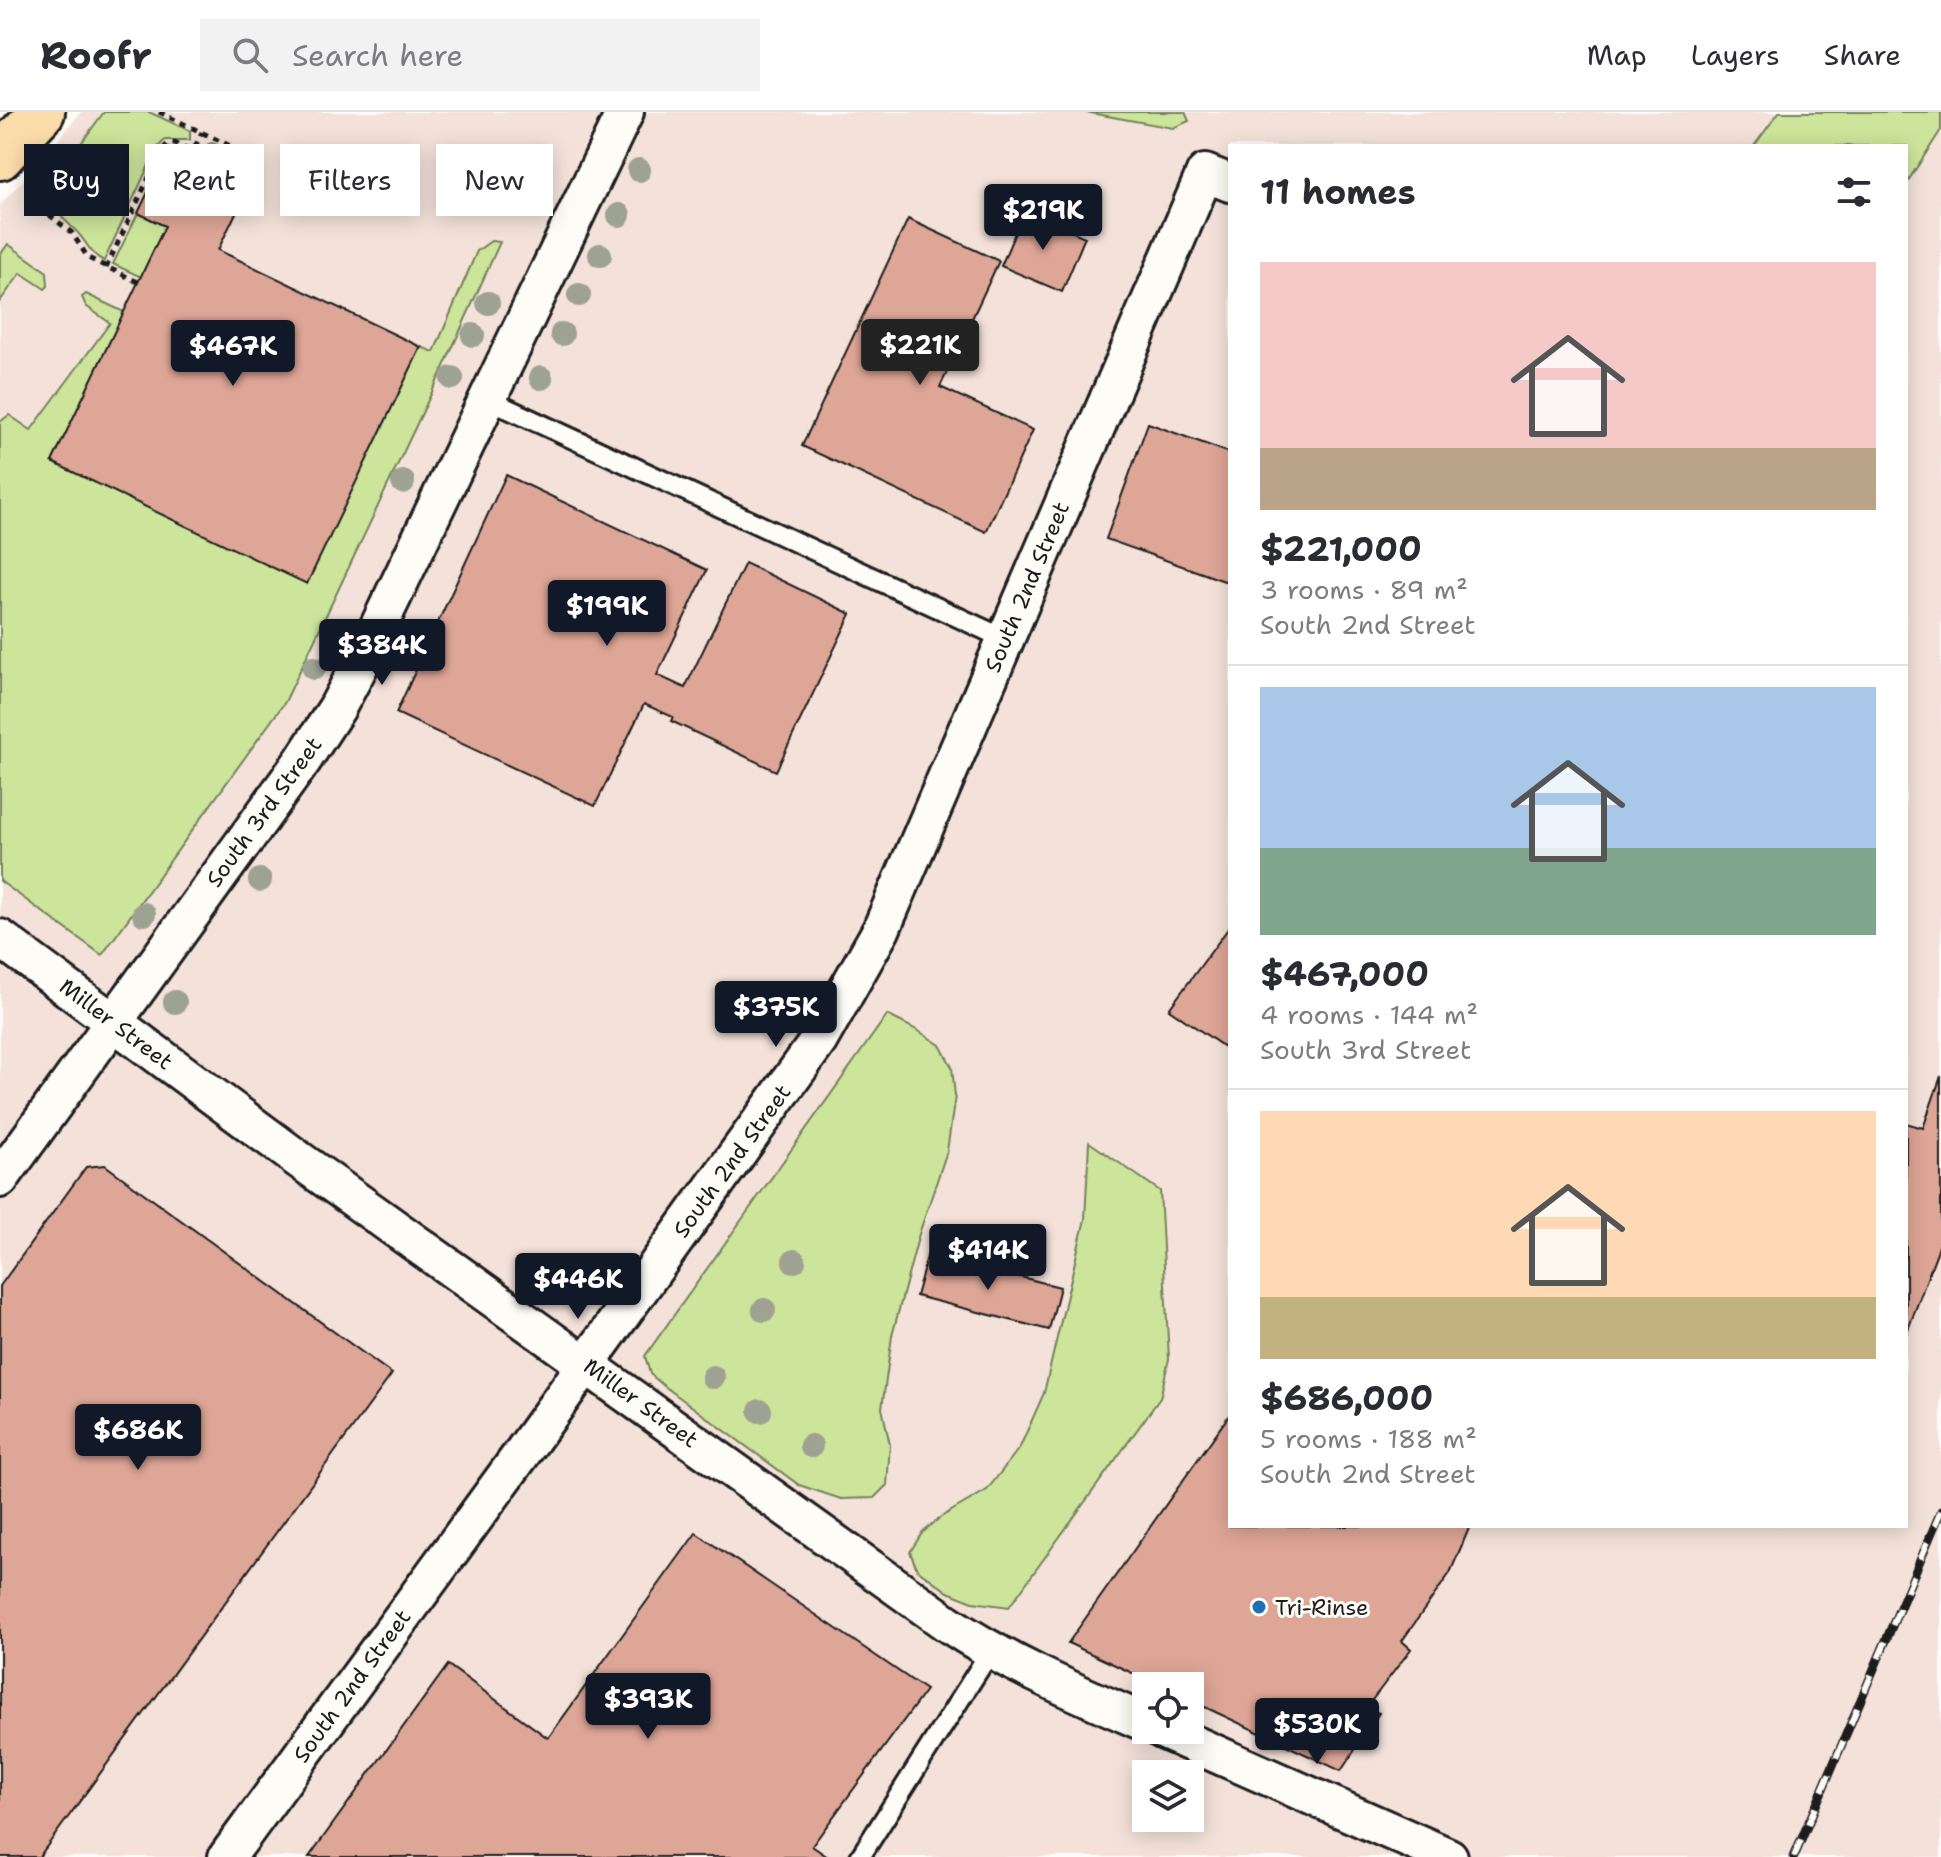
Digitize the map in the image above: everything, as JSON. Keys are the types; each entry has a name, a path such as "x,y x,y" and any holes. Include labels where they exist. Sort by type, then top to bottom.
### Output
{"main road":[{"path":"0,157 42,112"}],"street":[{"name":"South 3rd Street","path":"0,1179 303,760 337,708 625,112"},
{"name":"South 2nd Street","path":"227,1857 819,1040 881,930 1005,639 1218,178"},
{"name":"Miller Street","path":"0,938 298,1159 990,1652 1132,1717"},
{"path":"1194,1744 1449,1857"}],"lane":[{"path":"487,399 1005,639"},
{"path":"860,1857 990,1652"}],"path":[{"path":"159,112 227,144"},
{"path":"106,268 162,150 169,143 175,143 192,155 202,132"},
{"path":"51,216 72,233 88,258 138,282"}],"shaded area":[{"path":"81,112 1941,112 1941,1857 0,1857 0,205 24,179 24,216 129,216 129,144 55,144"}],"green space":[{"path":"104,112 149,112 190,131 190,140 145,144 145,174 129,208 129,144 80,144"},
{"path":"1085,112 1185,112 1189,121 1173,128"},
{"path":"1779,112 1941,112 1941,130 1908,181 1908,144 1755,144"},
{"path":"138,213 165,226 141,277 113,264"},
{"path":"61,216 125,216 104,261 92,252"},
{"path":"491,241 500,242 285,702 102,955 0,881 0,422 9,415 31,430 110,323 86,306 82,297 86,294 124,312 52,462 307,583 421,347 434,352 477,251"},
{"path":"8,244 47,272 48,286 45,289 21,273 0,301 0,255"},
{"path":"887,1015 940,1045 952,1067 955,1096 947,1151 919,1234 892,1336 882,1408 890,1445 887,1485 874,1498 841,1499 799,1485 664,1386 650,1374 645,1356"},
{"path":"1089,1142 1160,1191 1169,1359 1160,1398 1009,1607 973,1602 948,1592 917,1569 910,1552 922,1533 941,1517 987,1490 1020,1447 1044,1393 1085,1219"}],"building":[{"path":"145,198 145,216 234,216 218,250 421,347 307,584 52,462 165,226 138,213"},
{"path":"1024,211 1085,237 1062,292 1001,266"},
{"path":"908,219 999,261 940,387 1033,430 986,532 802,446"},
{"path":"1148,423 1228,452 1228,582 1106,539"},
{"path":"506,475 707,570 657,675 685,688 745,563 851,614 776,771 671,721 673,717 644,704 595,806 396,713"},
{"path":"1228,929 1228,1050 1169,1009"},
{"path":"1941,1076 1941,1241 1908,1330 1908,1124 1923,1128"},
{"path":"105,1165 392,1374 39,1857 0,1857 0,1286 86,1167"},
{"path":"928,1253 1060,1287 1049,1330 916,1296"},
{"name":"Tri-Rinse","path":"1228,1417 1228,1528 1469,1528 1450,1573 1402,1641 1411,1649 1366,1708 1379,1713 1341,1771 1204,1707 1204,1672 1132,1673 1068,1643"},
{"path":"696,1533 926,1690 812,1846 828,1857 309,1857 448,1665 548,1738"}],"railway":[{"path":"1794,1857 1941,1511"}],"place":[{"name":"Tri-Rinse","path":"1259,1607"}]}
